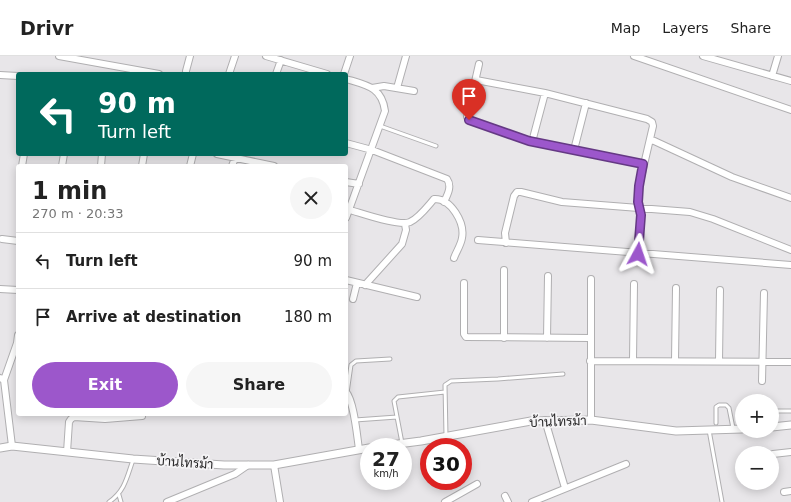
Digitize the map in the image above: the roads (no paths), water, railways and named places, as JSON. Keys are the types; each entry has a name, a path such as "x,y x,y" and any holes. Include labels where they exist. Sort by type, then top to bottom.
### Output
{"street":[{"path":"59,56 68,56 148,72"},
{"path":"104,64 105,56"},
{"path":"186,71 190,56"},
{"path":"230,72 235,56"},
{"path":"266,56 318,72"},
{"path":"345,72 350,56"},
{"path":"397,88 406,56"},
{"path":"634,56 791,110"},
{"path":"703,56 726,59 772,76 791,81"},
{"path":"772,76 778,56"},
{"path":"277,72 281,60"},
{"path":"479,64 468,117 469,120 532,142 643,164"},
{"path":"0,75 16,76"},
{"path":"348,80 372,88 381,97 385,112 348,214"},
{"path":"476,80 545,93 647,119 652,122 653,126 639,186 639,208 641,215 638,254"},
{"path":"372,88 384,86 414,91"},
{"path":"532,142 545,93"},
{"path":"574,150 586,103"},
{"path":"650,139 732,177 791,198"},
{"path":"348,144 372,150 446,179 450,183 449,191 444,202"},
{"path":"226,156 264,164"},
{"path":"233,164 235,158"},
{"path":"348,182 359,184"},
{"path":"506,243 505,233 514,196 517,192 521,192 562,202 690,212 713,219 791,250"},
{"path":"350,210 384,220 405,224 411,222 434,199 439,199 458,216 462,231 462,239 454,258"},
{"path":"365,285 402,244 406,230 405,224"},
{"path":"2,239 16,241"},
{"path":"478,240 638,254 791,265"},
{"path":"504,270 504,338"},
{"path":"547,338 548,276"},
{"path":"590,420 592,279"},
{"path":"348,281 417,297"},
{"path":"353,299 357,283"},
{"path":"464,283 464,336 466,337 590,338"},
{"path":"633,360 634,284"},
{"path":"675,361 676,288"},
{"path":"0,289 16,290"},
{"path":"719,361 720,290"},
{"path":"762,381 764,293"},
{"path":"12,446 2,379 16,345"},
{"path":"590,361 633,360 791,362"},
{"path":"348,396 359,449"},
{"path":"67,452 69,422 74,417 113,419 142,416"},
{"path":"545,420 565,488"},
{"name":"บ้านไทรม้า","path":"412,441 531,421 545,420 590,420 676,431 733,430"},
{"path":"779,426 791,425"},
{"name":"บ้านไทรม้า","path":"0,448 12,446 133,459 224,465 274,465 359,449"},
{"path":"779,453 791,452"},
{"path":"532,502 626,464"},
{"path":"167,502 235,474 248,465"},
{"path":"274,465 280,502"},
{"path":"445,502 477,484"}],"lane":[{"path":"380,126 436,146"},
{"path":"348,385 351,365 356,361 390,359"},
{"path":"446,436 445,385 451,381 563,374"},
{"path":"401,438 394,401 398,397 445,392"},
{"path":"716,423 716,408 719,405 726,405 730,408 733,430"},
{"path":"779,411 791,411"},
{"path":"354,420 397,416"},
{"path":"709,430 722,502"},
{"path":"109,502 119,495 124,487 133,459"},
{"path":"119,495 122,502"}]}
